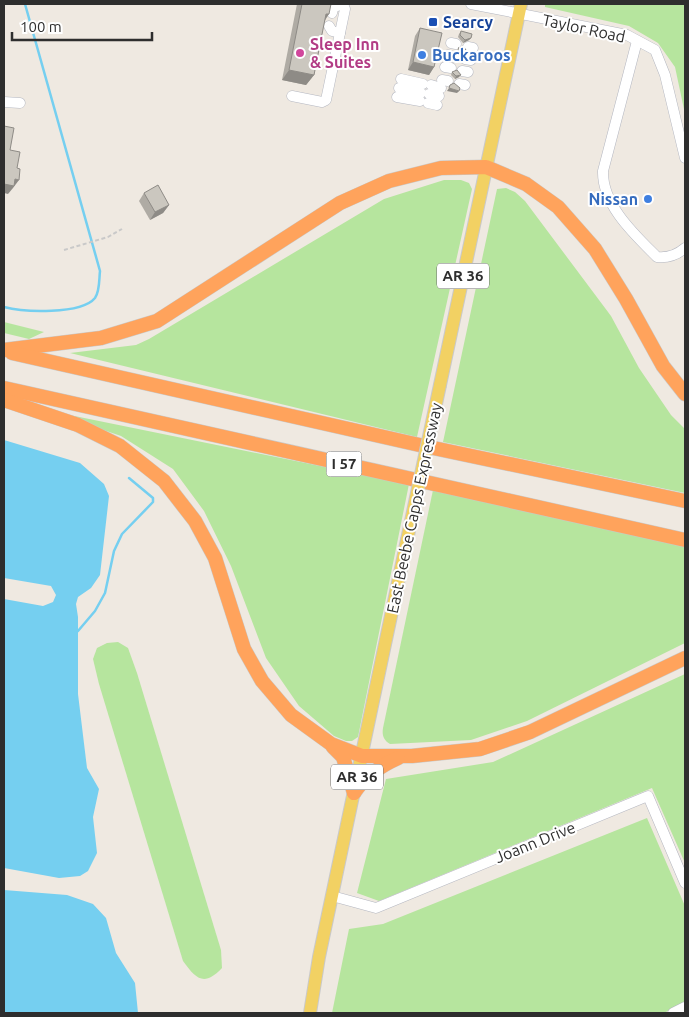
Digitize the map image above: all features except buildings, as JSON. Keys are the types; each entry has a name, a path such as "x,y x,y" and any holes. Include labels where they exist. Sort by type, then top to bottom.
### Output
{"highway":[{"path":"4,350 101,338 157,321 340,203 389,181 441,168 486,167 526,184 565,214 595,249 626,299 663,366 685,394"},
{"name":"I 57","path":"4,350 424,446 685,502"},
{"name":"I 57","path":"4,388 685,540"},
{"path":"4,400 78,425 120,446 164,480 195,521 215,558 244,649 262,681 291,715 330,744 343,757 354,793"},
{"path":"330,744 362,756 400,757 480,749 530,732 685,658"},
{"path":"354,793 361,782 379,768 400,757"}],"main road":[{"name":"East Beebe Capps Expressway","path":"310,1013 332,896 520,9"}],"street":[{"path":"292,96 322,102 326,100 345,9 342,4 333,8 332,13"},
{"name":"Taylor Road","path":"470,4 520,9 627,35 655,50 665,75 685,158"},
{"path":"330,26 332,31 340,33"},
{"path":"637,40 603,171 604,188 616,210 632,231 657,257 666,258 685,248"},
{"path":"399,88 433,92 399,88"},
{"path":"4,102 20,103"},
{"name":"Joann Drive","path":"332,896 376,908 648,796 685,883"},
{"path":"673,1013 685,1007"}],"path":[{"path":"64,250 103,239 122,229"}],"green space":[{"path":"545,4 685,4 685,114 675,67 658,43 629,26 545,7"},
{"path":"444,180 461,180 469,183 472,189 417,437 70,353 136,345 149,339 384,199"},
{"path":"506,188 515,192 525,201 611,316 639,368 671,415 685,429 685,493 443,442 497,189"},
{"path":"4,322 44,332 29,339 4,333"},
{"path":"45,410 409,484 358,737 352,741 346,741 334,736 299,706 266,658 231,566 204,511 173,469 121,436"},
{"path":"433,490 685,546 685,643 527,721 471,740 390,744 384,737 383,728"},
{"path":"118,642 128,648 137,673 221,950 222,968 216,974 205,979 196,976 183,961 99,684 93,659 97,648 107,643"},
{"path":"685,674 685,863 652,788 379,901 357,893 386,779 493,762"},
{"path":"647,818 685,906 685,1002 664,1013 332,1013 349,929 383,924"}],"water":[{"path":"4,440 80,463 104,484 109,496 100,575 91,588 78,597 76,604 78,617 78,694 87,768 99,789 93,817 97,853 88,871 80,876 59,878 4,868 4,599 43,606 53,602 56,595 51,586 4,578"},
{"path":"4,890 67,895 93,904 106,918 116,953 135,983 138,1013 4,1013"}],"waterway":[{"path":"4,307 37,311 65,310 78,307 95,298 98,292 100,271 25,4"},
{"path":"78,631 95,611 105,593 114,551 122,534 153,502 153,498 129,478"}],"place":[{"name":"Searcy","path":"433,22"},
{"name":"Sleep Inn & Suites","path":"300,53"},
{"name":"Buckaroos","path":"422,55"},
{"name":"Nissan","path":"648,199"}]}
